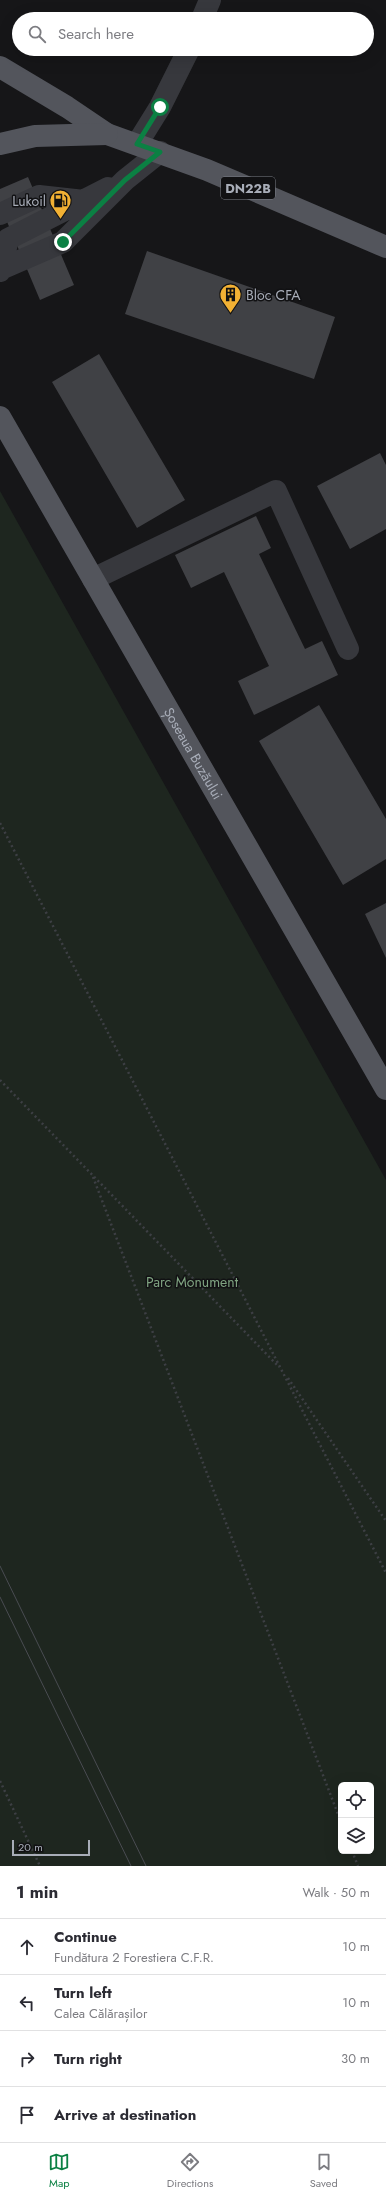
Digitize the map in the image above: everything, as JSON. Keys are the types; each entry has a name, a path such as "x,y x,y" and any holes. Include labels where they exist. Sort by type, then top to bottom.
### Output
{"main road":[{"name":"DN22B","path":"0,67 60,103 107,134 160,152 386,247"},
{"name":"DN22B","path":"0,144 35,136 107,134"},
{"name":"Șoseaua Buzăului","path":"0,417 386,1089"}],"street":[{"path":"205,12 210,0"},
{"path":"137,144 160,107 186,56"},
{"path":"1,270 63,242 125,180 160,152"},
{"path":"8,239 125,180"},
{"path":"1,270 8,239 0,216 39,196 84,201"},
{"path":"93,579 276,491 348,649"}],"path":[{"path":"0,823 386,1573"},
{"path":"0,1080 282,1370 386,1521"},
{"path":"93,1177 339,1818"},
{"path":"0,1781 40,1866"},
{"path":"353,1854 358,1866"}],"green space":[{"name":"Parc Monument","path":"0,491 386,1180 386,1866 0,1866"}],"building":[{"path":"28,177 74,285 40,300 0,205 0,189"},
{"name":"Bloc CFA","path":"147,251 335,317 314,379 125,314"},
{"path":"99,354 185,500 137,528 52,382"},
{"path":"380,453 386,465 386,529 350,549 317,486"},
{"path":"256,516 271,548 259,554 305,649 322,641 338,675 254,715 238,681 269,666 224,572 191,588 175,555"},
{"path":"319,705 386,819 386,859 343,885 259,741"},
{"path":"386,903 386,958 365,914"}],"tram line":[{"path":"0,1566 146,1866"},
{"path":"0,1597 131,1866"}],"place":[{"name":"Lukoil","path":"61,220"},
{"name":"Bloc CFA","path":"230,314"}],"route":[{"path":"63,242 125,180 160,152 137,144 160,107"}]}
